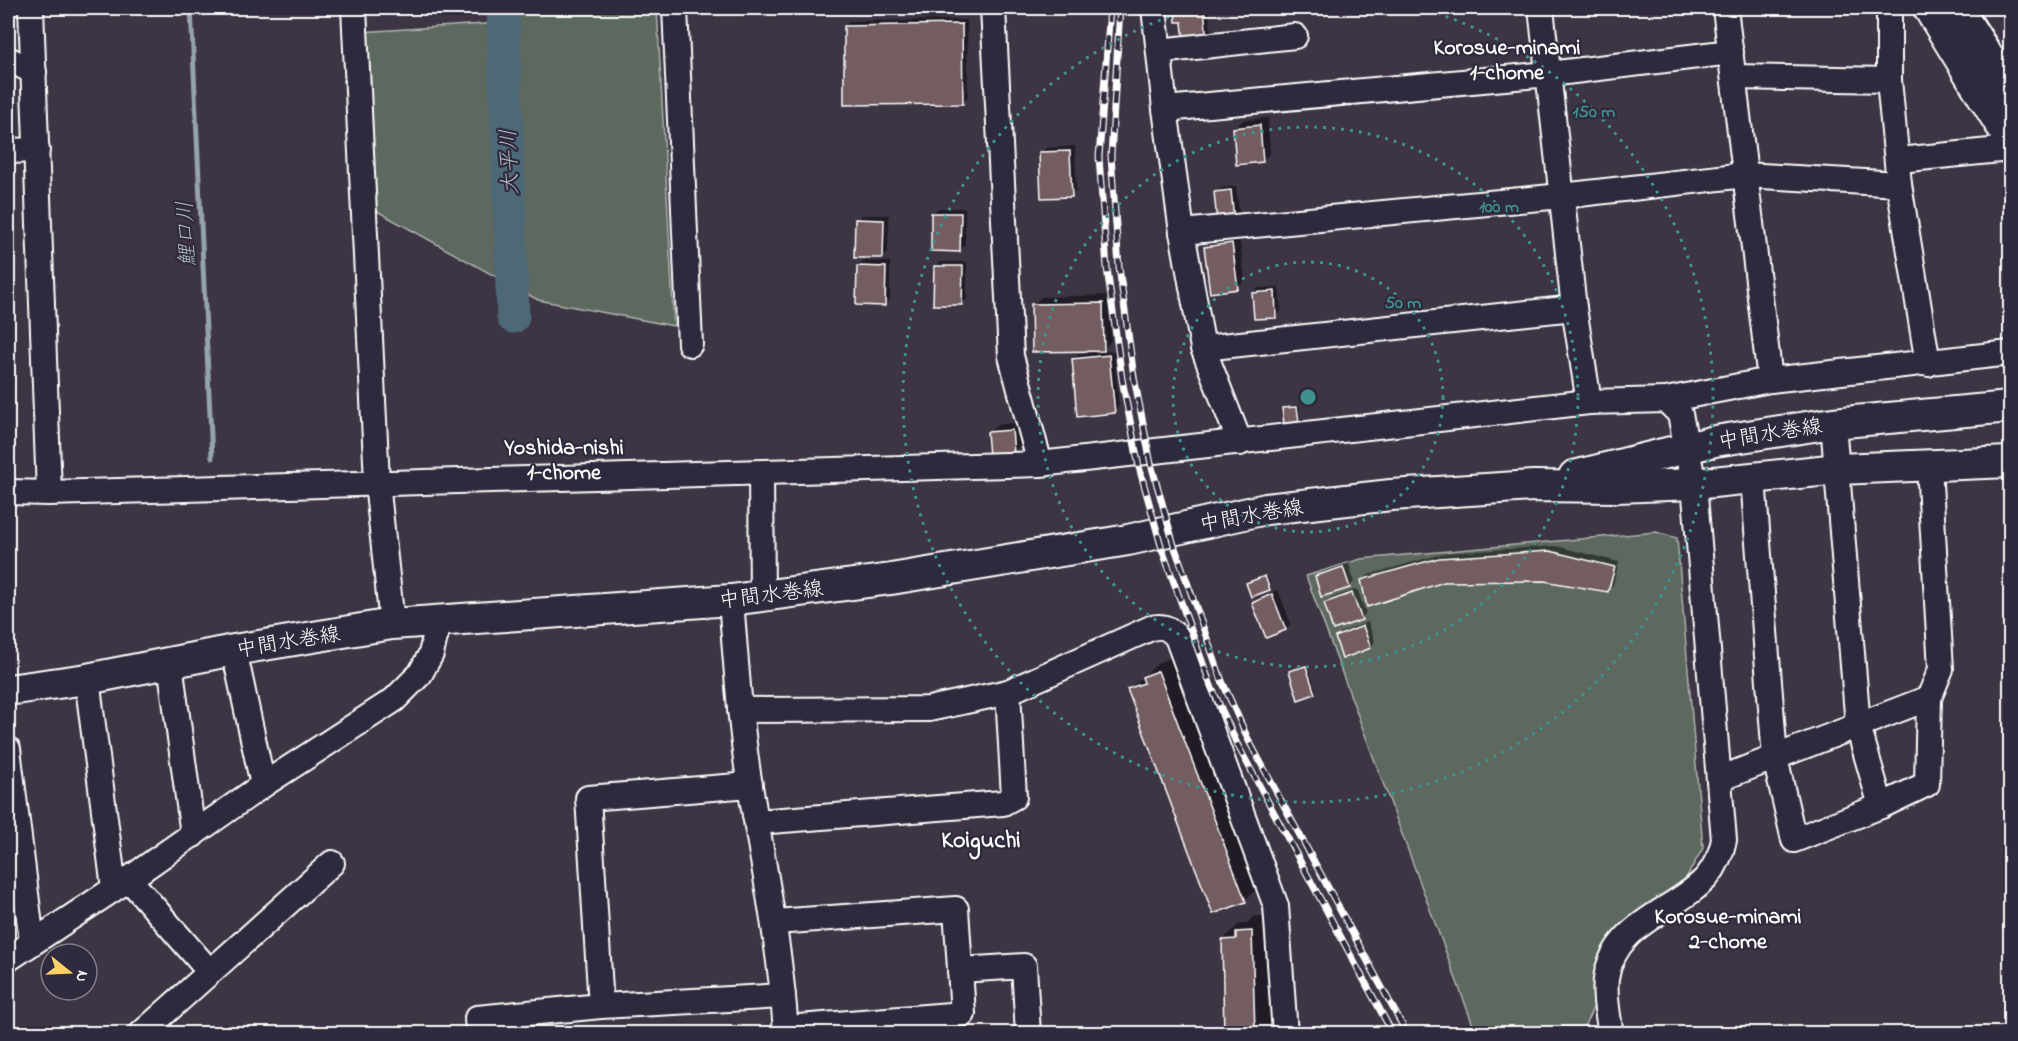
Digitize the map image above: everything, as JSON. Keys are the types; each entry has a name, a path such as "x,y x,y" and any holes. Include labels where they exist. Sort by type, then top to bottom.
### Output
{"highway":[{"path":"1955,8 2010,94"},
{"path":"1980,8 2010,50"}],"main road":[{"name":"中間水巻線","path":"1533,486 1714,441 1833,423 2010,407"},
{"name":"中間水巻線","path":"8,690 87,679 234,650 392,624 731,600 891,579 1117,542 1266,509 1391,495 1533,486 1617,487 1694,484 1838,470 2010,462"}],"street":[{"path":"31,8 49,493"},
{"path":"354,8 376,482 392,624"},
{"path":"675,8 690,344"},
{"path":"993,8 1011,356 1040,464"},
{"path":"1154,8 1182,232 1203,348 1240,443"},
{"path":"1541,8 1575,308 1589,402"},
{"path":"1725,8 1770,380"},
{"path":"1889,8 1889,80 1899,172 1928,364"},
{"path":"1182,232 1562,196 1745,175 1899,172 2010,148 1925,8"},
{"path":"1159,51 1295,36"},
{"path":"1165,109 1549,74 1731,52"},
{"path":"8,59 34,72"},
{"path":"1734,77 1889,80"},
{"path":"8,151 37,150"},
{"path":"1203,348 1575,308"},
{"path":"8,492 49,493 1040,464 1589,402 1666,400 1770,380 2010,353"},
{"path":"1611,1034 1605,998 1606,977 1613,958 1626,938 1645,920 1705,879 1720,855 1724,840 1694,484 1680,414 1666,400"},
{"path":"1833,423 1858,726 1881,806"},
{"path":"1753,479 1774,758 1794,840 1881,806 1927,784 1929,698 1941,669 1929,466"},
{"path":"761,473 762,596"},
{"path":"731,600 740,710 750,785 775,922 786,1031 963,1014 956,909 775,922"},
{"path":"8,959 193,835 263,785 394,700 420,674 431,654 439,620"},
{"path":"740,710 929,709 1008,692 1151,628 1161,626 1177,637 1276,906 1285,1034"},
{"path":"234,650 263,785"},
{"path":"170,663 193,835"},
{"path":"87,679 122,883 209,971"},
{"path":"757,822 1003,803 1014,797 1008,692"},
{"path":"1719,779 1929,698"},
{"path":"8,749 32,942"},
{"path":"601,1006 588,798 750,785"},
{"path":"141,1034 332,862"},
{"path":"960,970 1024,966 1028,1034"},
{"path":"478,1034 477,1018 601,1006 783,996"}],"green space":[{"path":"515,8 657,8 674,326 538,300 366,205 360,32 515,22"},
{"path":"1656,532 1677,538 1703,848 1663,918 1612,969 1581,1033 1476,1033 1306,576 1361,559"}],"building":[{"path":"1175,8 1204,8 1207,40 1184,42 1182,22 1176,22"},
{"path":"962,24 963,104 844,105 844,26"},
{"path":"1260,125 1263,162 1236,165 1233,128"},
{"path":"1070,151 1072,197 1041,198 1039,152"},
{"path":"1231,190 1234,220 1217,222 1214,192"},
{"path":"931,213 961,213 960,252 931,251"},
{"path":"855,219 884,220 883,258 854,258"},
{"path":"1232,243 1238,289 1210,293 1204,247"},
{"path":"857,266 886,267 885,306 856,305"},
{"path":"934,266 963,266 962,305 933,305"},
{"path":"1275,291 1276,318 1254,319 1252,293"},
{"path":"1103,303 1104,351 1032,352 1031,304"},
{"path":"1109,355 1115,413 1077,417 1072,359"},
{"path":"1297,407 1299,422 1284,424 1282,408"},
{"path":"1012,430 1014,453 989,456 987,432"},
{"path":"1550,551 1615,567 1608,592 1544,581 1444,582 1367,607 1361,580 1439,558"},
{"path":"1343,567 1350,588 1321,597 1315,576"},
{"path":"1265,576 1270,590 1251,597 1246,583"},
{"path":"1352,593 1362,620 1333,630 1324,603"},
{"path":"1272,594 1286,630 1266,638 1252,603"},
{"path":"1363,626 1371,648 1342,659 1335,637"},
{"path":"1306,666 1315,694 1298,700 1289,671"},
{"path":"1158,671 1246,902 1213,914 1127,689 1144,683 1142,677"},
{"path":"1252,931 1255,1034 1224,1034 1222,940 1236,939 1236,932"}],"waterway":[{"name":"鯉口川","path":"191,8 212,458"},
{"name":"大平川","path":"503,8 513,317"}],"railway":[{"path":"1110,8 1099,157 1107,268 1122,379 1139,467 1162,549 1211,686 1237,744 1393,1034"},
{"path":"1120,8 1111,156 1119,267 1134,377 1151,464 1174,545 1222,681 1248,739 1407,1034"}],"district":[{"name":"Korosue-minami 1-chome","path":"1507,58"},
{"name":"Yoshida-nishi 1-chome","path":"564,458"},
{"name":"Koiguchi","path":"981,839"},
{"name":"Korosue-minami 2-chome","path":"1728,928"}]}
